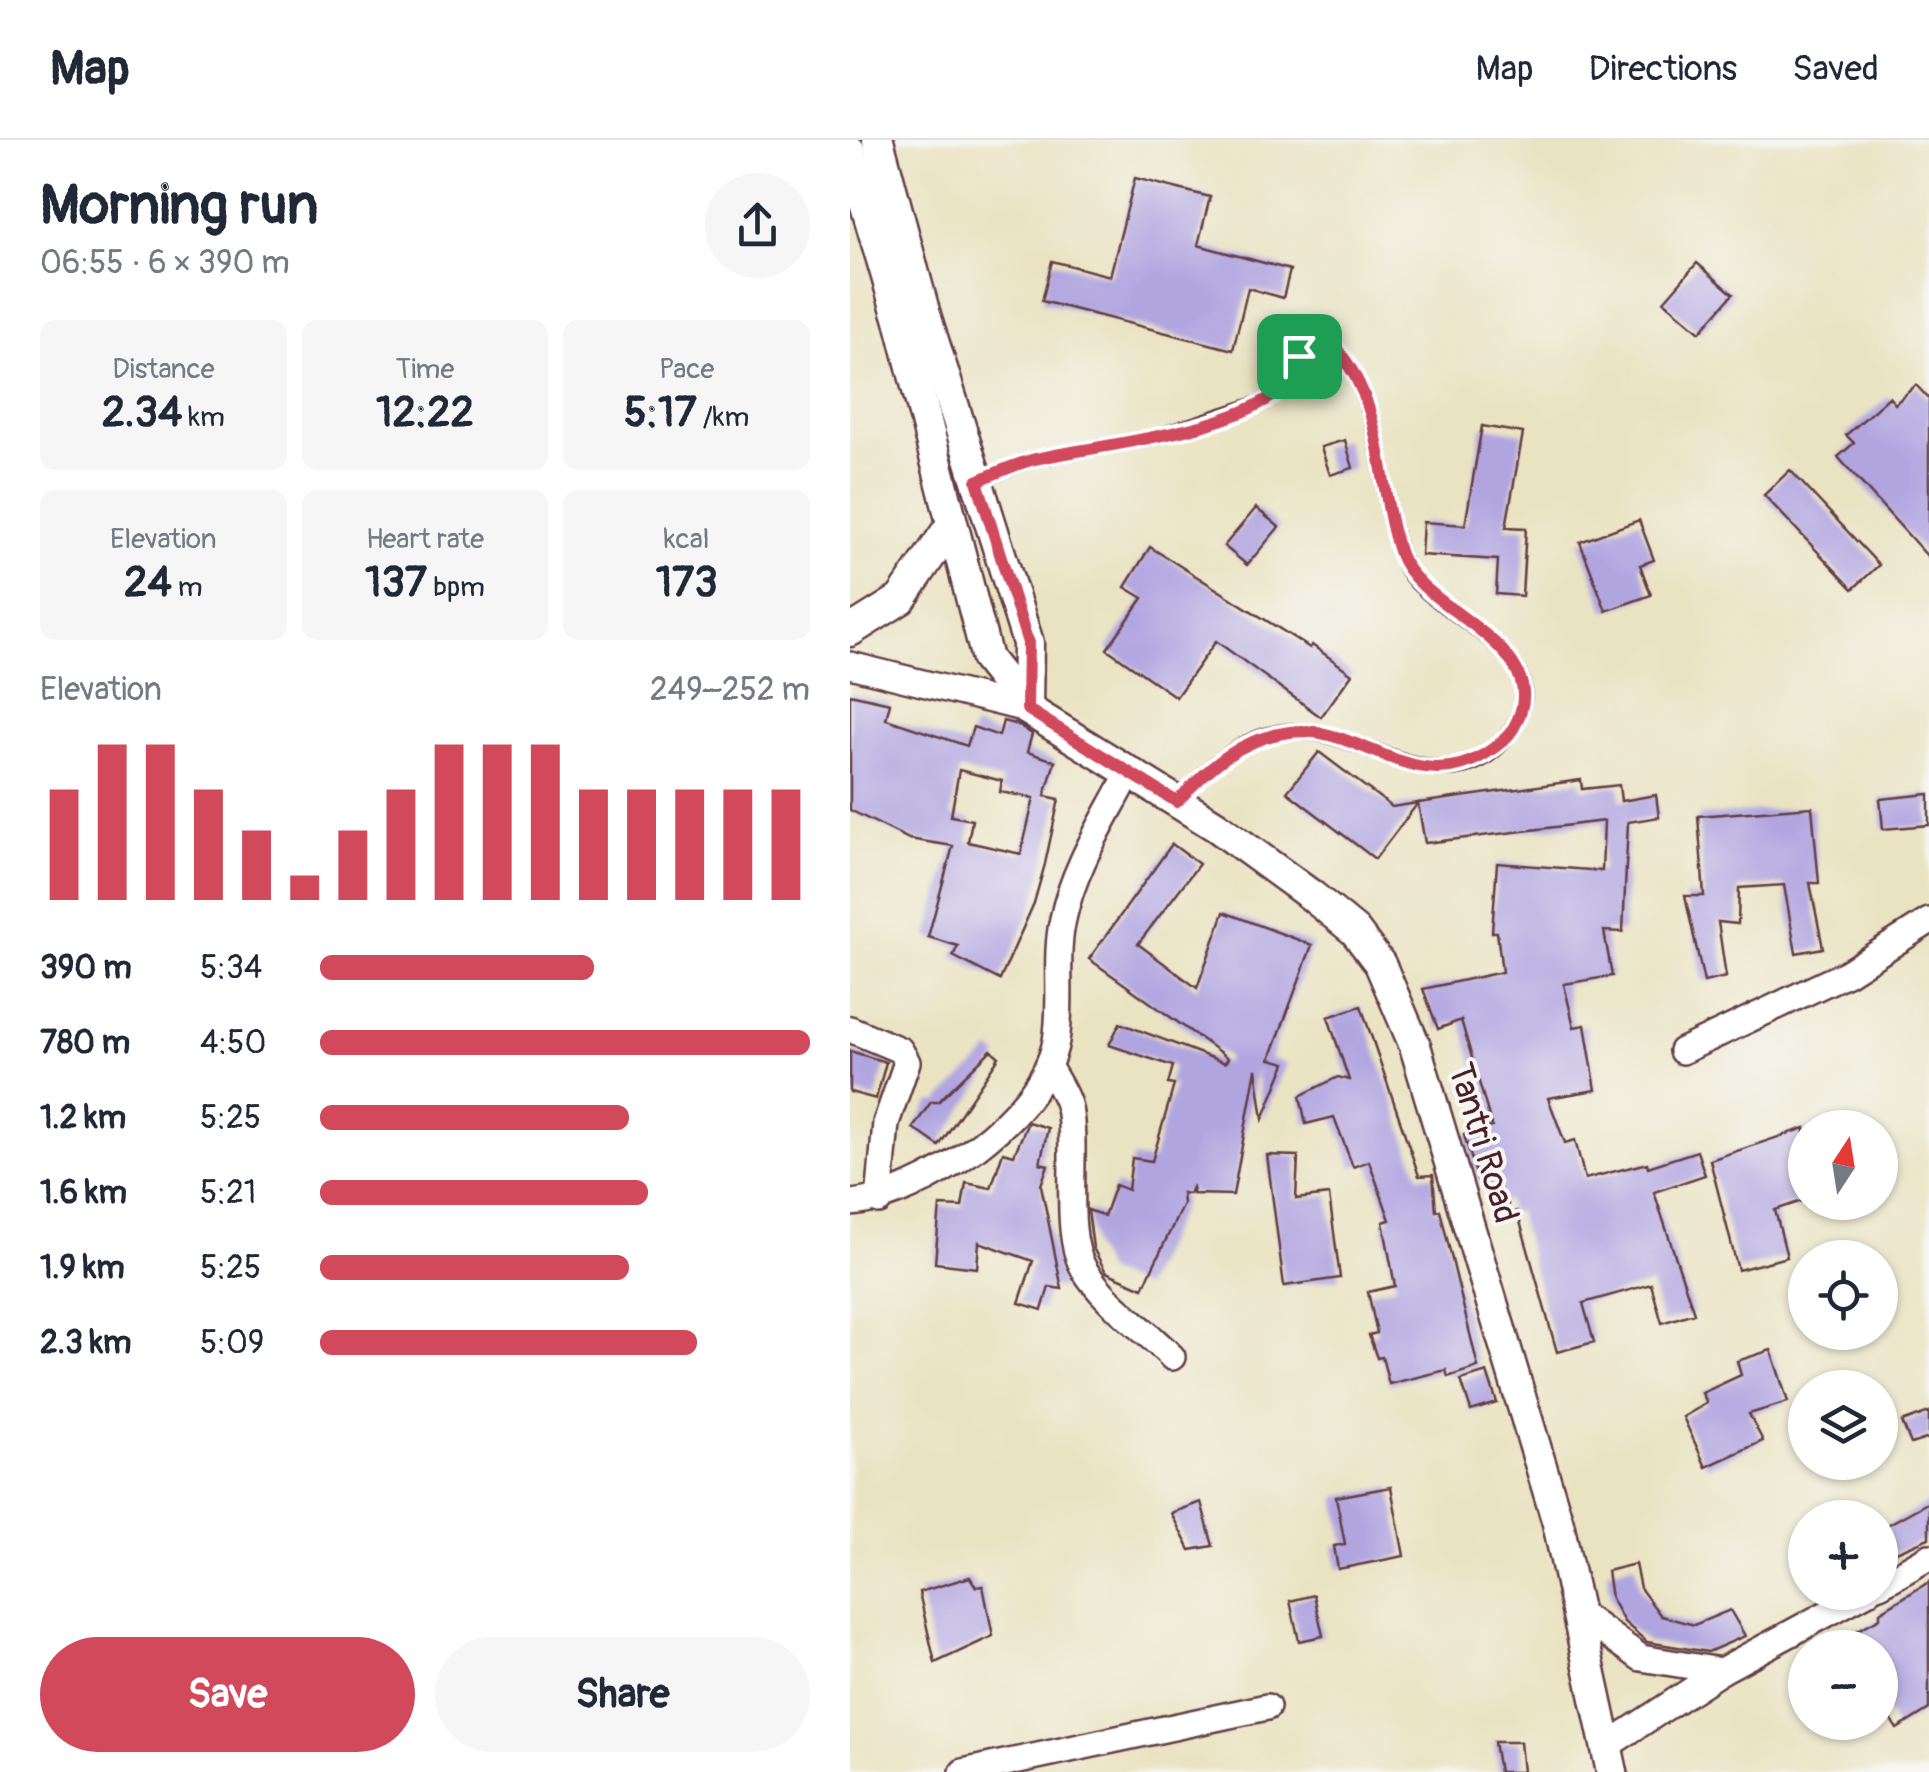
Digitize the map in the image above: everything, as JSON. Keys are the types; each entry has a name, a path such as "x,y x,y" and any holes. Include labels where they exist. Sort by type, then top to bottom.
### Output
{"street":[{"path":"850,665 1027,709 1028,643 868,145"},
{"name":"Tantri Road","path":"868,145 952,524 987,659 1027,709 1177,802 1312,896 1356,931 1380,964 1415,1046 1558,1524 1610,1759"},
{"path":"850,630 901,599 952,524"},
{"path":"850,1203 879,1201 969,1154 1009,1119 1048,1066 1056,1043 1062,923 1070,893 1130,773"},
{"path":"1682,1051 1847,973 1929,921"},
{"path":"850,1029 900,1050 907,1062 886,1123 879,1201"},
{"path":"1048,1066 1068,1103 1074,1146 1072,1213 1082,1267 1112,1303 1172,1357"},
{"path":"1898,1575 1929,1558"},
{"path":"1610,1759 1721,1671 1834,1610"},
{"path":"1580,1614 1641,1658 1721,1671"},
{"path":"963,1772 1267,1707"}],"lane":[{"path":"977,481 1030,460 1159,436 1227,418 1261,403 1292,379 1306,328 1324,334 1348,362 1369,403 1392,523 1406,569 1458,614 1486,632 1505,654 1521,682 1518,717 1498,746 1472,762 1434,768 1390,760 1341,739 1293,731 1244,743 1205,772 1177,802"}],"building":[{"path":"1135,178 1210,197 1198,245 1290,270 1283,298 1248,288 1233,350 1042,301 1052,261 1110,276"},
{"path":"1697,263 1733,294 1700,332 1664,301"},
{"path":"1916,385 1929,399 1929,558 1838,457 1854,443 1846,435 1889,397 1895,404"},
{"path":"1482,426 1523,433 1506,527 1526,528 1522,596 1496,594 1498,560 1421,555 1423,522 1465,525"},
{"path":"1345,440 1353,468 1330,475 1321,447"},
{"path":"1790,470 1879,565 1853,589 1764,495"},
{"path":"1256,508 1279,527 1247,565 1224,546"},
{"path":"1639,520 1654,560 1640,565 1651,595 1606,611 1580,542"},
{"path":"1150,547 1310,648 1312,645 1352,674 1321,717 1216,641 1176,697 1107,649 1143,598 1125,587"},
{"path":"850,694 890,703 886,719 967,746 973,727 999,736 1003,721 1032,734 1027,752 1055,761 1045,796 1059,799 1034,903 1000,980 953,956 958,946 928,937 953,846 909,839 850,810","holes":["959,770 1002,781 1000,792 1034,798 1021,854 968,842 972,820 951,816"]},
{"path":"1319,752 1392,807 1418,803 1375,859 1287,792"},
{"path":"1581,780 1582,789 1619,785 1621,801 1656,795 1659,817 1628,822 1623,932 1604,931 1612,976 1564,984 1574,1027 1585,1025 1596,1090 1548,1098 1565,1143 1575,1140 1585,1179 1647,1163 1648,1167 1697,1151 1705,1175 1654,1192 1694,1313 1662,1323 1651,1284 1583,1303 1594,1342 1557,1352 1517,1211 1510,1213 1507,1200 1491,1204 1486,1185 1480,1186 1464,1135 1492,1127 1461,1020 1438,1029 1423,989 1502,972 1497,932 1492,932 1497,863 1602,871 1604,821 1425,843 1418,803"},
{"path":"1929,794 1929,825 1883,829 1880,799"},
{"path":"1812,807 1819,883 1810,883 1823,948 1796,953 1784,885 1739,888 1738,924 1718,922 1726,977 1704,982 1685,896 1704,896 1698,816"},
{"path":"1172,844 1199,864 1138,944 1197,988 1224,912 1312,945 1270,1059 1286,1063 1263,1119 1256,1069 1233,1195 1192,1194 1193,1185 1189,1194 1182,1193 1183,1204 1143,1288 1106,1272 1093,1248 1088,1210 1104,1216 1115,1185 1128,1190 1132,1158 1152,1161 1174,1085 1168,1084 1173,1066 1109,1045 1120,1023 1225,1063 1228,1058 1089,959"},
{"path":"1361,1006 1419,1176 1433,1175 1436,1211 1440,1210 1478,1367 1448,1377 1446,1370 1389,1384 1382,1357 1377,1358 1369,1335 1377,1333 1368,1292 1395,1286 1383,1222 1390,1220 1369,1161 1353,1167 1334,1117 1306,1124 1300,1096 1338,1077 1349,1080 1328,1017"},
{"path":"991,1050 999,1057 939,1146 913,1128 931,1102 938,1102"},
{"path":"850,1051 886,1062 876,1099 850,1092"},
{"path":"1028,1122 1048,1128 1040,1163 1048,1165 1041,1185 1062,1289 1049,1287 1042,1310 1019,1303 1033,1261 979,1242 977,1268 935,1263 940,1206 962,1207 966,1183 991,1188 1003,1152 1014,1155"},
{"path":"1788,1134 1788,1206 1775,1210 1787,1257 1738,1270 1710,1160"},
{"path":"1267,1155 1298,1156 1296,1199 1329,1195 1340,1278 1284,1286"},
{"path":"1771,1350 1788,1402 1749,1414 1763,1441 1706,1467 1683,1417 1707,1403 1702,1393 1741,1375 1737,1361"},
{"path":"1487,1372 1497,1403 1471,1411 1461,1380"},
{"path":"1929,1412 1929,1438 1911,1444 1902,1422"},
{"path":"1391,1487 1404,1556 1338,1569 1334,1546 1345,1544 1336,1497"},
{"path":"1201,1502 1213,1546 1190,1550 1171,1513"},
{"path":"1929,1502 1929,1538 1898,1551 1898,1519"},
{"path":"1635,1564 1640,1588 1661,1616 1694,1625 1730,1610 1745,1636 1708,1652 1647,1642 1624,1622 1611,1598 1607,1571"},
{"path":"970,1577 976,1587 983,1586 993,1636 935,1663 919,1592"},
{"path":"1929,1582 1929,1709 1898,1728 1898,1630 1858,1630 1880,1618 1883,1610 1898,1610 1898,1601"},
{"path":"1314,1595 1323,1636 1299,1641 1290,1601"},
{"path":"1494,1742 1520,1742 1523,1772 1499,1772"}],"route":[{"path":"1306,328 1314,328 1348,362 1369,403 1384,464 1392,523 1406,569 1458,614 1486,632 1505,654 1521,682 1522,705 1513,729 1498,746 1472,762 1434,768 1390,760 1341,739 1293,731 1244,743 1205,772 1177,802 1027,709 1028,643 977,481 1030,460 1159,436 1227,418 1261,403 1292,379 1299,356 1302,334 1306,328"}]}
